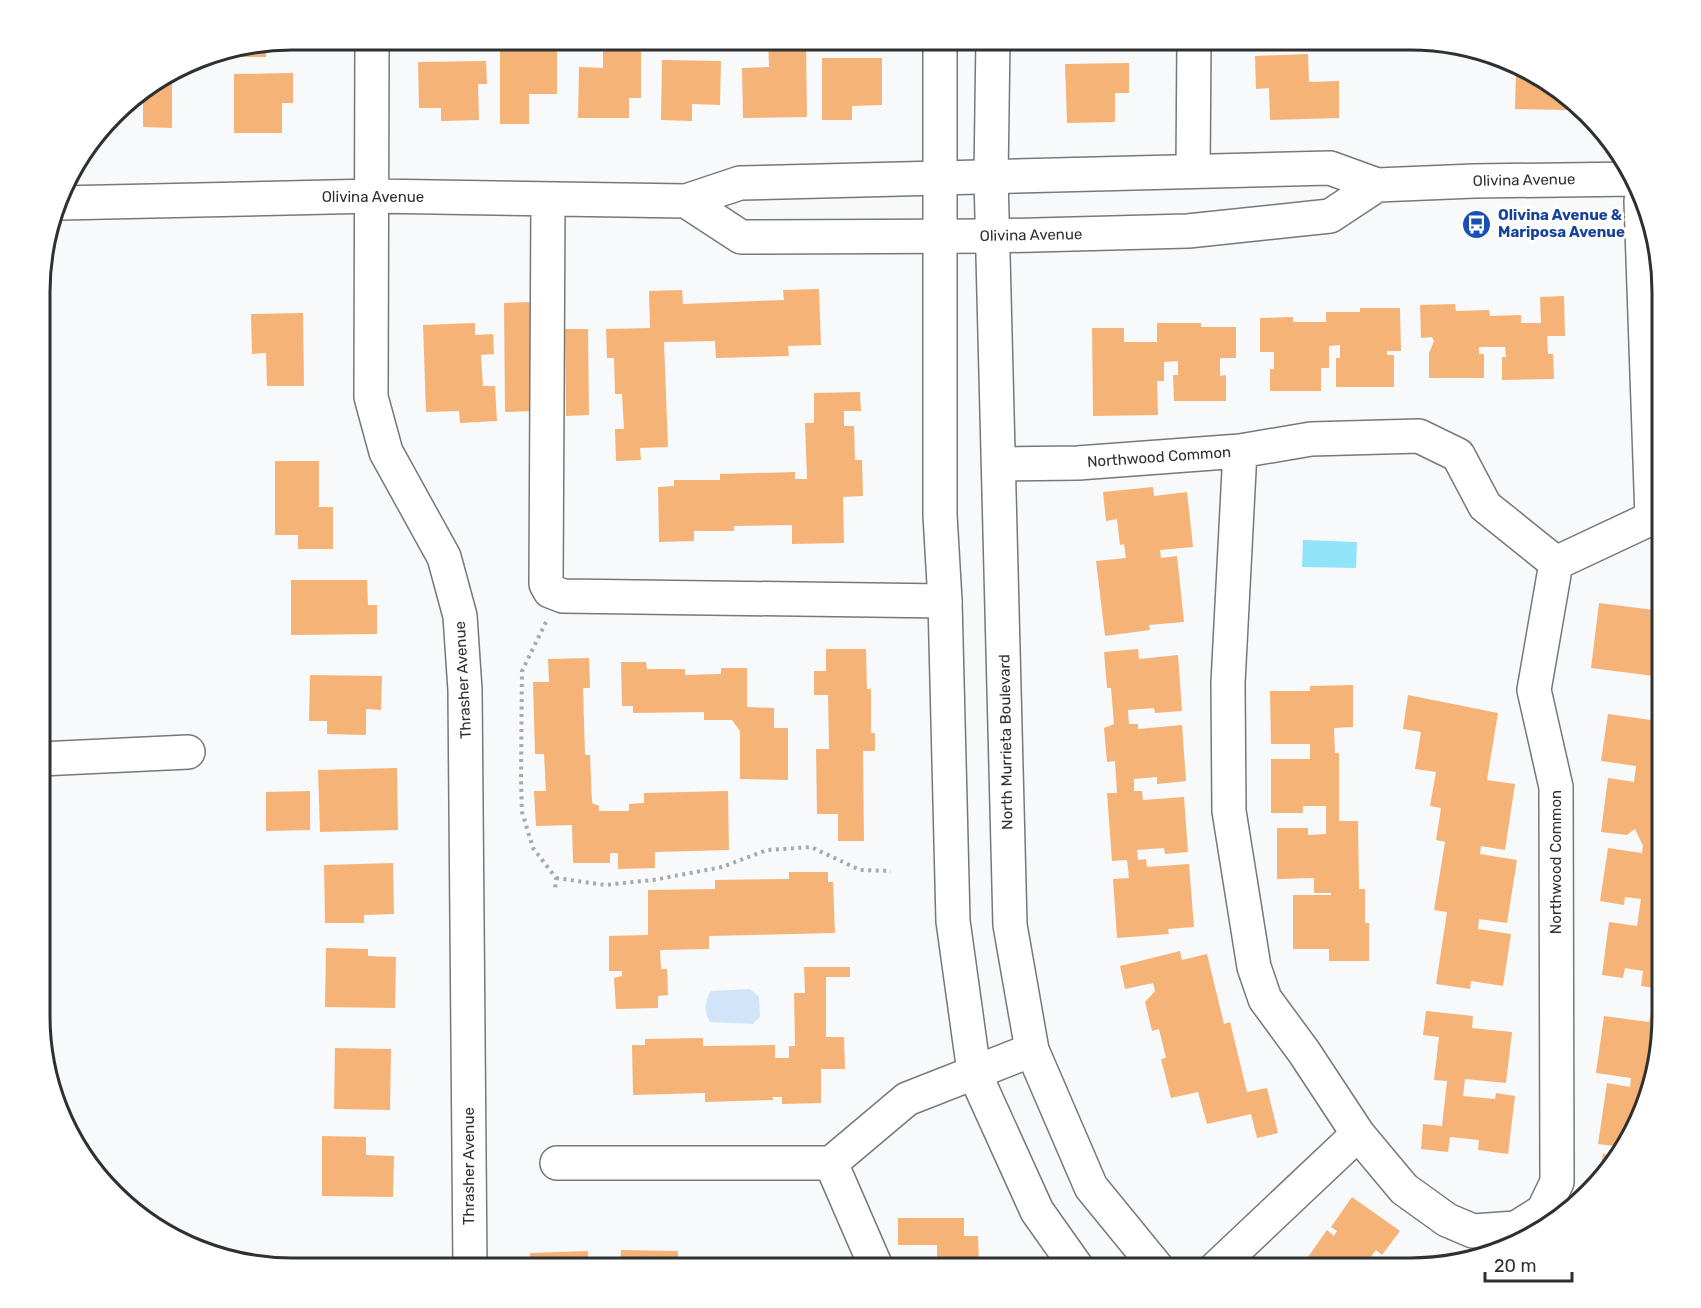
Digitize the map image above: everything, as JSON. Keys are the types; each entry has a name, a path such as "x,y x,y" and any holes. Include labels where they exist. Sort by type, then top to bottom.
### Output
{"street":[{"name":"Thrasher Avenue","path":"372,50 374,196 371,397 386,452 444,557 460,616 465,690 470,1258"},
{"path":"940,50 940,516 945,601 953,921 974,1071 1037,1211 1070,1258"},
{"name":"North Murrieta Boulevard","path":"993,50 991,177 1010,925 1032,1050 1091,1187 1149,1258"},
{"path":"1193,171 1194,50"},
{"name":"Olivina Avenue","path":"66,203 374,196 686,201 740,183 1330,168 1377,185 1624,179"},
{"name":"Olivina Avenue","path":"686,201 741,237 993,236 1188,231 1330,216 1377,185"},
{"path":"548,199 546,584 550,591 563,596 945,601"},
{"path":"1642,226 1652,419"},
{"name":"Northwood Common","path":"1000,464 1078,463 1240,451 1311,439 1419,436 1458,455 1485,506 1556,563 1534,690 1556,787 1557,1182 1545,1217 1516,1228 1473,1231 1447,1220 1404,1189 1358,1134 1265,999 1254,967 1229,810 1228,683 1240,451"},
{"path":"1556,563 1652,520"},
{"path":"50,759 188,752"},
{"path":"557,1163 831,1163 907,1099 1032,1050"},
{"path":"1227,1258 1358,1134"},
{"path":"831,1163 872,1258"}],"path":[{"path":"555,891 556,878 533,848 522,812 520,712 522,671 539,633 563,596"},
{"path":"556,878 606,885 653,880 722,867 766,850 811,848 860,870 891,871"}],"shaded area":[{"path":"750,989 759,997 760,1017 753,1024 710,1022 706,1007 711,991"}],"water":[{"path":"1303,540 1357,542 1356,568 1302,567"}],"building":[{"path":"500,50 557,50 557,94 529,94 529,124 500,124"},
{"path":"603,50 641,50 641,98 629,98 629,118 578,118 579,67 603,68"},
{"path":"768,50 806,50 807,117 743,118 742,68 769,67"},
{"path":"266,51 266,57 233,57"},
{"path":"1308,54 1309,82 1339,81 1339,118 1270,120 1269,88 1256,89 1255,56"},
{"path":"822,58 882,58 882,105 852,106 852,120 822,120"},
{"path":"662,60 721,61 720,105 692,104 692,121 661,120"},
{"path":"486,61 487,84 478,84 479,120 441,121 441,108 419,108 418,62"},
{"path":"1129,63 1129,93 1115,93 1115,122 1067,123 1065,64"},
{"path":"293,73 293,103 282,103 282,133 234,133 234,74"},
{"path":"1516,74 1544,90 1569,110 1515,109"},
{"path":"172,81 172,128 143,127 143,100"},
{"path":"819,289 821,345 788,346 789,356 716,358 715,341 664,342 668,447 640,448 641,460 616,461 615,429 624,429 622,394 615,394 614,358 607,358 606,329 650,328 649,291 682,290 683,304 784,300 783,290"},
{"path":"1564,296 1565,336 1547,336 1548,354 1553,354 1554,379 1502,380 1502,357 1506,357 1505,347 1479,347 1479,354 1484,354 1484,378 1429,378 1429,353 1434,341 1432,337 1421,338 1420,305 1455,304 1456,311 1489,310 1490,316 1521,315 1521,323 1541,323 1540,297"},
{"path":"530,302 532,411 505,412 504,303"},
{"path":"1360,308 1400,308 1401,351 1387,351 1387,355 1394,355 1394,387 1336,387 1336,358 1340,358 1340,345 1329,346 1329,368 1321,368 1321,391 1270,391 1270,369 1274,369 1274,352 1260,352 1260,318 1293,317 1293,322 1326,322 1326,312 1360,312"},
{"path":"303,313 304,386 267,386 266,353 252,354 251,314"},
{"path":"475,323 475,335 493,334 494,354 481,355 483,386 495,386 497,421 460,423 459,411 426,412 423,325"},
{"path":"1157,323 1201,323 1201,327 1236,327 1236,358 1220,358 1220,376 1226,375 1226,401 1174,401 1173,375 1178,375 1178,361 1164,362 1164,381 1157,381 1158,415 1093,416 1092,328 1124,328 1124,342 1157,342"},
{"path":"565,329 588,329 589,415 566,416"},
{"path":"860,392 861,411 844,411 844,426 854,426 855,460 862,460 863,496 843,497 844,543 792,544 792,525 734,526 734,531 694,531 694,541 659,542 658,487 674,486 674,480 720,480 720,474 795,472 795,479 807,479 805,423 814,423 814,393"},
{"path":"275,461 319,461 319,507 333,507 333,549 298,549 298,535 275,535"},
{"path":"1153,487 1154,496 1187,492 1193,547 1160,550 1161,558 1177,556 1184,622 1149,625 1150,630 1105,636 1096,561 1126,558 1124,544 1120,545 1117,519 1106,521 1103,492"},
{"path":"291,580 367,580 368,605 377,605 377,634 291,635"},
{"path":"1599,603 1652,610 1652,676 1591,668"},
{"path":"826,649 866,649 867,689 871,689 871,733 875,733 875,751 863,751 864,841 838,841 838,814 817,814 816,749 829,749 828,695 814,695 814,671 826,671"},
{"path":"1138,649 1139,659 1178,655 1182,711 1155,713 1154,708 1128,710 1129,724 1138,724 1138,729 1182,725 1186,781 1157,784 1157,777 1134,779 1134,791 1142,791 1143,800 1184,797 1188,852 1165,854 1164,848 1137,850 1138,860 1146,859 1147,867 1189,864 1194,927 1168,929 1169,934 1117,938 1113,879 1129,878 1127,860 1112,861 1107,793 1117,793 1115,761 1107,762 1104,728 1114,724 1111,688 1107,688 1104,652"},
{"path":"589,658 590,688 583,688 585,755 590,755 592,803 599,806 599,811 629,811 629,804 644,803 644,793 728,791 729,850 655,852 655,868 618,869 618,853 610,853 610,863 573,863 572,825 536,826 534,791 546,791 544,754 535,754 533,682 549,682 548,659"},
{"path":"621,662 646,662 647,669 685,669 685,675 721,674 721,668 747,668 747,707 774,708 774,728 788,728 788,780 740,779 740,731 732,720 704,720 704,712 633,713 633,706 622,706"},
{"path":"310,675 382,676 381,710 366,709 366,735 327,734 327,721 309,721"},
{"path":"1353,685 1353,727 1334,728 1335,753 1339,753 1339,821 1358,821 1359,889 1365,889 1365,923 1369,923 1369,961 1329,961 1329,949 1293,949 1293,895 1331,895 1331,893 1314,893 1314,878 1277,879 1277,828 1308,828 1308,835 1326,834 1326,806 1303,806 1303,813 1271,813 1271,759 1310,759 1310,744 1271,744 1270,691 1310,691 1310,686"},
{"path":"1408,695 1498,713 1487,780 1515,784 1505,850 1481,846 1480,854 1517,860 1507,923 1479,919 1478,929 1511,934 1503,986 1471,981 1470,989 1436,984 1447,912 1434,910 1445,842 1436,840 1441,808 1430,806 1436,772 1415,769 1421,732 1403,729"},
{"path":"1652,710 1652,988 1641,986 1643,971 1625,968 1623,978 1602,975 1609,922 1637,926 1641,899 1625,897 1624,905 1600,901 1608,848 1642,853 1643,846 1635,829 1627,835 1601,832 1608,778 1634,782 1636,766 1601,761 1608,714 1651,720"},
{"path":"397,768 398,830 320,832 318,770"},
{"path":"310,791 310,830 266,831 266,792"},
{"path":"393,863 394,914 364,915 364,923 325,923 324,865"},
{"path":"789,872 828,872 828,882 833,882 835,933 709,936 709,949 660,950 661,969 667,969 668,995 658,996 658,1008 616,1009 614,978 622,976 622,971 609,971 609,936 648,935 648,890 715,889 715,880 789,879"},
{"path":"326,948 368,949 368,956 396,957 395,1008 325,1007"},
{"path":"1180,951 1182,960 1207,954 1224,1024 1230,1022 1247,1092 1267,1088 1278,1133 1257,1138 1251,1114 1207,1124 1198,1092 1171,1098 1161,1059 1166,1058 1159,1029 1152,1031 1145,1002 1155,991 1153,983 1125,989 1120,966"},
{"path":"804,967 850,967 850,977 826,977 826,1037 844,1037 845,1069 821,1069 821,1103 782,1104 782,1097 772,1097 774,1100 705,1102 705,1093 633,1095 632,1045 645,1045 645,1039 703,1038 703,1046 775,1045 775,1058 789,1058 789,1046 795,1046 794,993 805,993"},
{"path":"1426,1011 1473,1016 1472,1028 1512,1032 1506,1083 1465,1079 1463,1096 1495,1099 1496,1093 1515,1096 1508,1154 1478,1150 1479,1140 1450,1137 1448,1152 1421,1149 1423,1124 1442,1126 1447,1081 1434,1080 1439,1037 1423,1035"},
{"path":"1652,1013 1647,1064 1639,1094 1627,1124 1614,1146 1598,1144 1607,1083 1630,1087 1631,1078 1596,1073 1604,1016 1649,1022"},
{"path":"335,1048 391,1049 390,1110 334,1109"},
{"path":"322,1136 366,1137 366,1155 394,1156 393,1197 322,1196"},
{"path":"1603,1154 1608,1155 1602,1164"},
{"path":"1352,1197 1400,1231 1382,1255 1376,1250 1370,1258 1307,1258 1327,1230 1334,1236 1337,1231 1331,1227"},
{"path":"898,1218 964,1218 964,1236 978,1236 979,1258 937,1258 937,1245 898,1245"},
{"path":"621,1250 678,1251 678,1258 621,1258"},
{"path":"588,1251 588,1258 530,1258 530,1253"}],"place":[{"name":"Olivina Avenue & Mariposa Avenue","path":"1477,224"}]}
